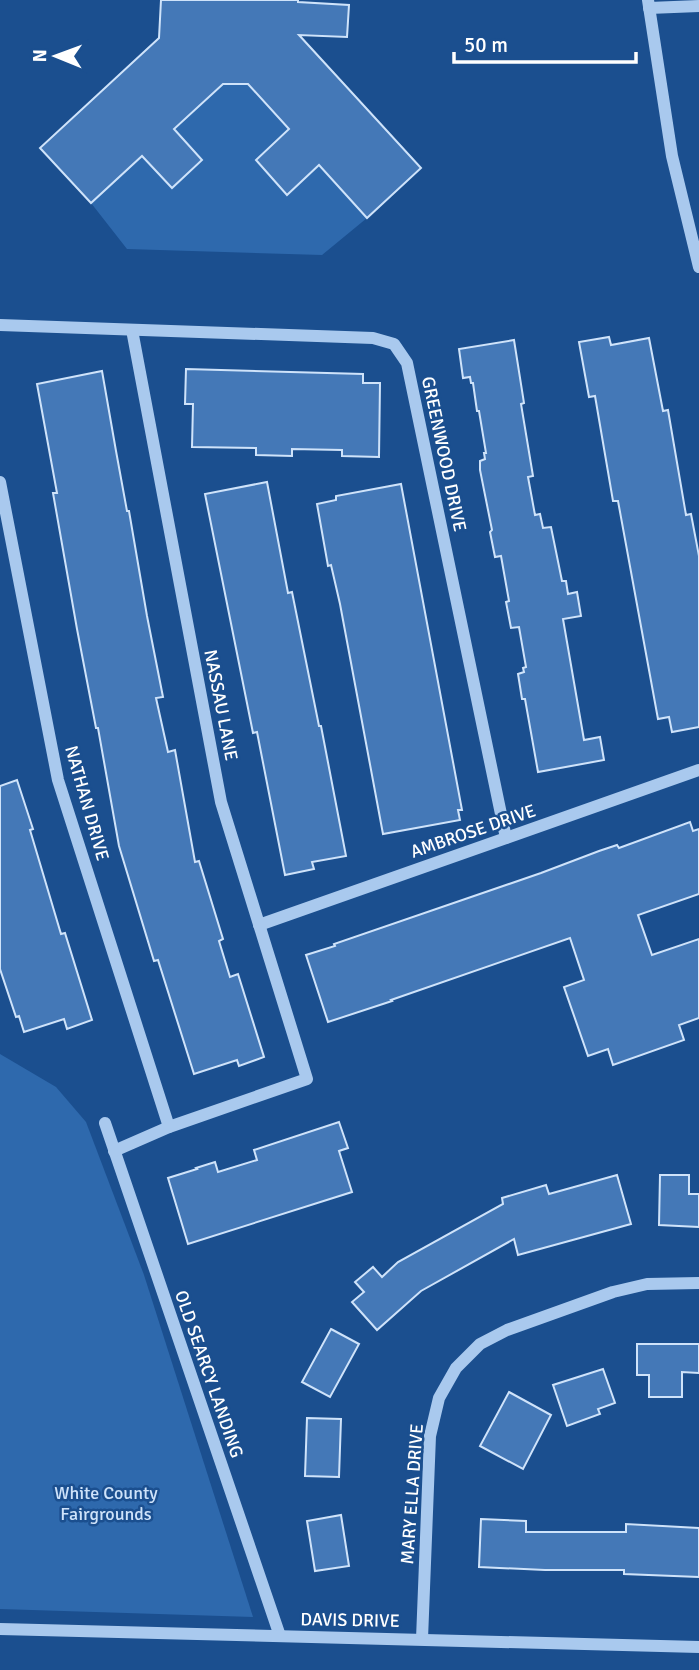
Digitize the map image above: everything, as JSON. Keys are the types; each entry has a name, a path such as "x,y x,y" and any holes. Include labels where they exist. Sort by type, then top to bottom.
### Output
{"street":[{"path":"699,6 648,4 672,156 699,267"},
{"name":"GREENWOOD DRIVE","path":"0,325 373,338 394,344 407,363 506,838"},
{"name":"NASSAU LANE","path":"132,330 221,802 307,1079 169,1127"},
{"name":"NATHAN DRIVE","path":"0,482 58,780 169,1127"},
{"name":"AMBROSE DRIVE","path":"259,925 699,770"},
{"name":"OLD SEARCY LANDING","path":"105,1124 281,1636"},
{"path":"114,1151 169,1127"},
{"name":"MARY ELLA DRIVE","path":"422,1639 430,1436 439,1398 456,1367 480,1344 508,1330 613,1292 647,1284 699,1283"},
{"name":"DAVIS DRIVE","path":"0,1629 699,1647"}],"green space":[{"path":"223,84 248,84 289,129 256,160 287,195 319,166 367,218 322,255 127,249 91,203 142,156 172,188 202,160 174,129"},
{"name":"White County Fairgrounds","path":"0,1054 56,1087 86,1122 144,1275 253,1617 0,1609"}],"building":[{"path":"161,0 298,0 349,5 347,37 299,35 421,168 367,218 319,165 287,195 256,160 289,129 248,84 223,84 174,129 202,160 172,188 142,156 91,203 40,148 159,38"},
{"path":"609,337 611,345 649,338 663,411 668,410 686,515 691,514 699,556 699,727 672,732 669,717 658,719 618,501 613,501 595,396 589,397 579,342"},
{"path":"514,340 533,476 528,477 535,515 540,514 543,528 551,527 562,581 566,581 568,594 577,592 581,616 563,619 584,740 600,737 604,760 538,772 518,674 524,672 523,668 526,667 519,627 511,628 501,556 495,557 490,532 492,530 480,470 480,461 485,459 486,453 479,411 473,383 470,377 463,378 459,349"},
{"path":"186,369 363,374 363,383 380,383 379,457 342,456 342,450 292,449 292,456 256,455 256,448 192,447 193,404 185,404"},
{"path":"102,371 163,697 156,698 168,752 175,750 195,862 199,861 223,939 219,941 230,977 238,974 264,1057 239,1066 237,1060 194,1074 158,960 154,961 119,846 77,629 53,493 57,493 37,384"},
{"path":"267,482 288,593 292,592 321,726 346,856 312,862 314,869 285,875 257,732 253,733 205,494"},
{"path":"401,484 462,810 458,810 460,820 383,834 340,604 331,565 328,566 317,504 336,500 336,496"},
{"path":"17,780 61,934 65,933 92,1020 67,1029 64,1019 24,1032 19,1016 16,1017 0,969 0,786"},
{"path":"690,822 693,831 699,829 699,894 638,915 652,955 699,939 699,1018 679,1025 684,1040 613,1065 608,1049 588,1056 564,987 584,980 570,938 328,1022 306,955 599,851 617,845 619,848"},
{"path":"339,1122 348,1148 339,1151 352,1192 188,1244 168,1178 215,1162 218,1172 257,1160 254,1150"},
{"path":"617,1175 631,1224 518,1255 514,1239 421,1291 377,1330 352,1302 364,1292 355,1282 373,1267 382,1277 398,1262 503,1204 502,1198 546,1185 549,1194"},
{"path":"660,1175 689,1175 689,1194 699,1194 699,1227 659,1225"},
{"path":"331,1329 359,1344 330,1397 302,1382"},
{"path":"637,1344 699,1344 699,1373 682,1372 682,1397 649,1397 649,1375 637,1375"},
{"path":"603,1369 615,1403 598,1409 600,1414 567,1426 553,1385"},
{"path":"509,1392 551,1415 523,1469 480,1446"},
{"path":"307,1418 341,1419 339,1477 305,1476"},
{"path":"341,1515 349,1566 315,1571 307,1521"},
{"path":"481,1519 526,1521 526,1532 626,1532 626,1524 699,1528 699,1577 624,1574 624,1570 479,1567"}]}
